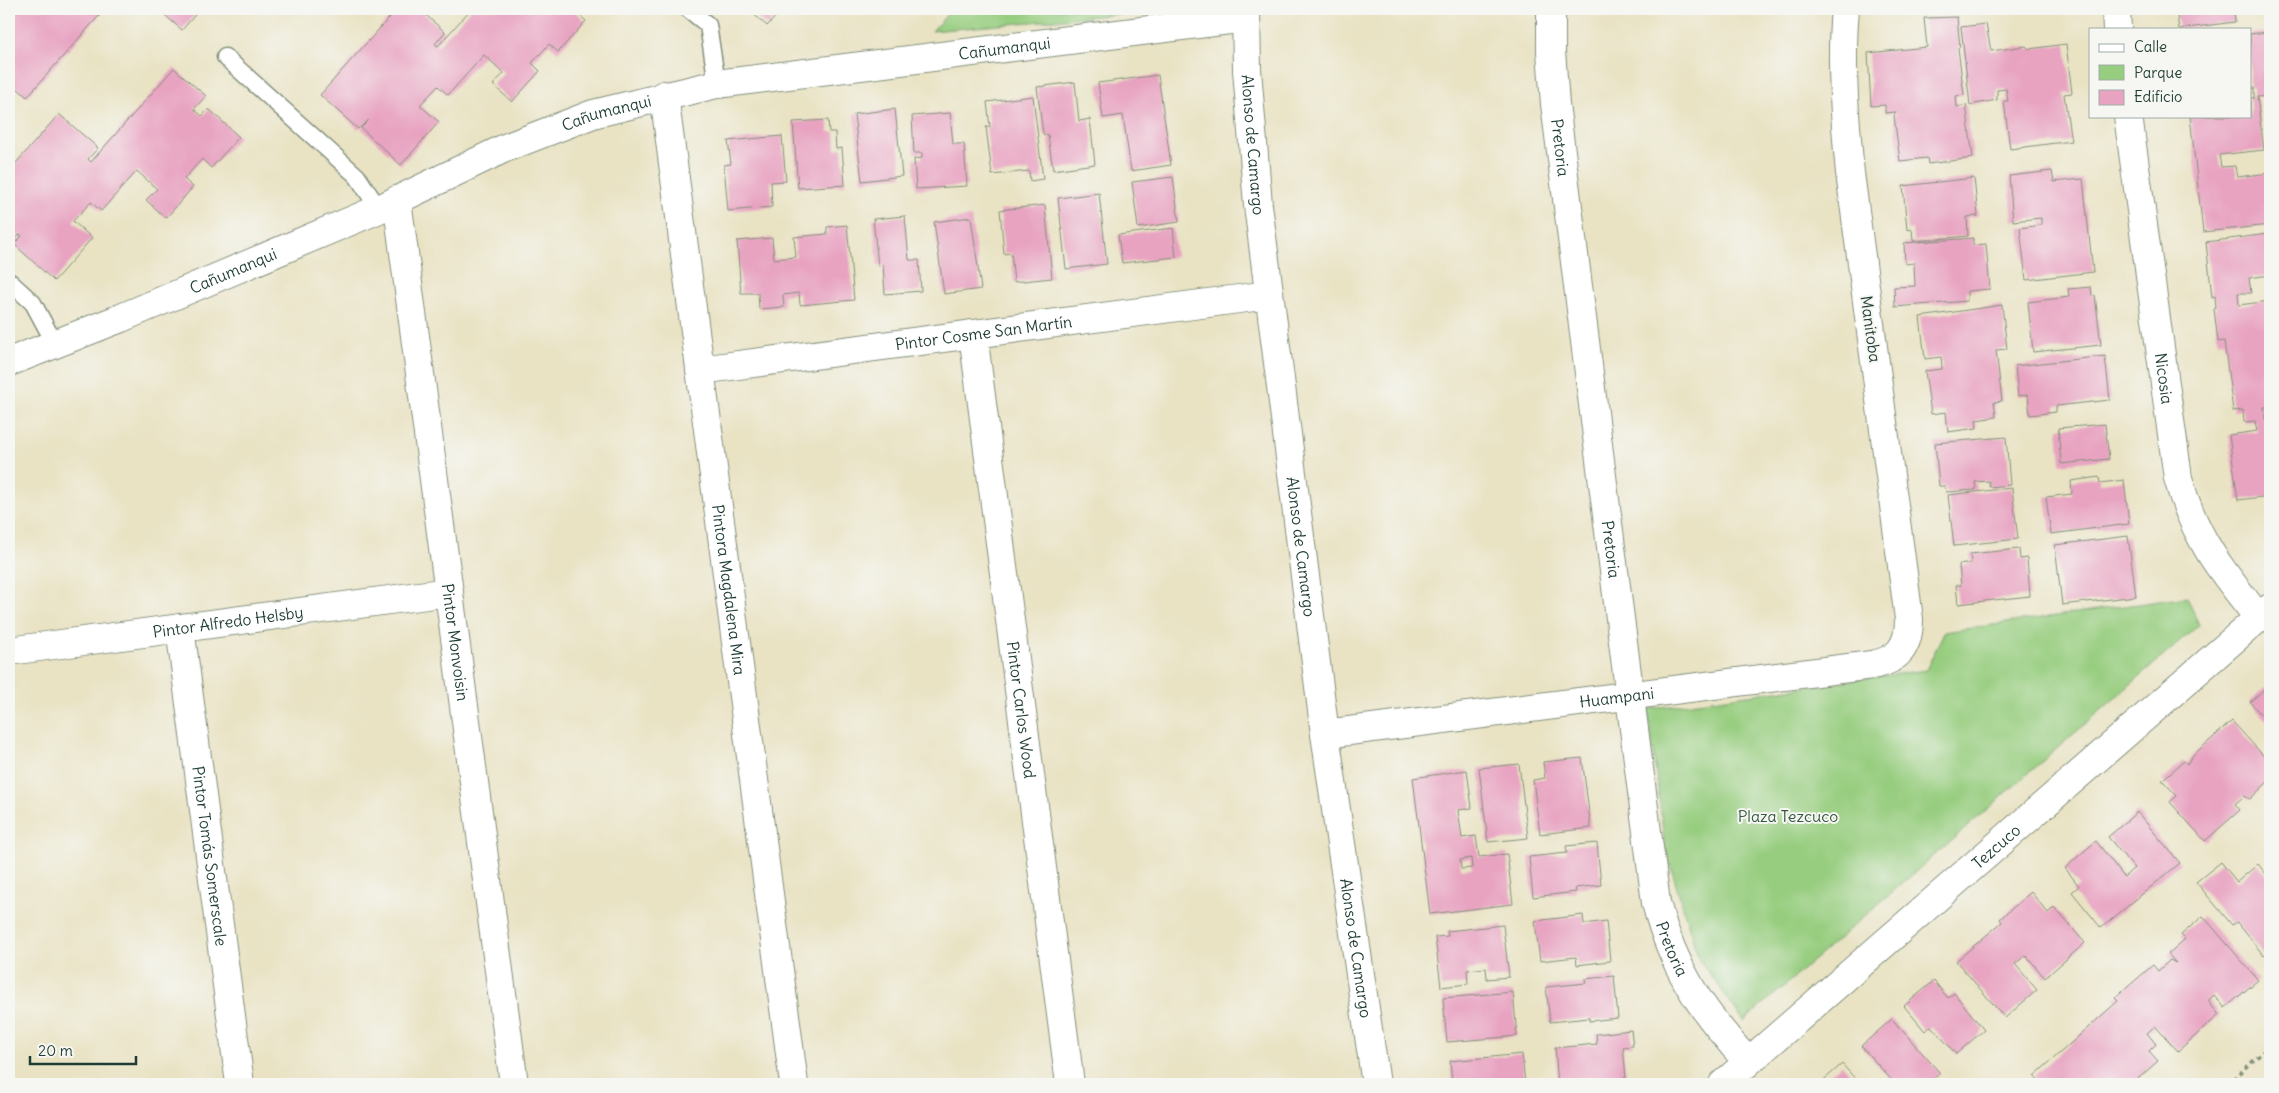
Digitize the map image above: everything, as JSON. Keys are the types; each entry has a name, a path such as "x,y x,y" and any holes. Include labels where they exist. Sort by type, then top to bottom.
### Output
{"street":[{"name":"Pretoria","path":"1551,9 1550,51 1555,104 1652,876 1663,930 1673,956 1714,1024 1748,1062"},
{"name":"Manitoba","path":"1845,9 1843,68 1846,130 1851,183 1910,619 1908,639 1903,648"},
{"path":"2116,9 2118,28"},
{"name":"Cañumanqui","path":"9,362 388,205 514,145 593,114 664,95 717,84 1246,13"},
{"name":"Alonso de Camargo","path":"1246,13 1247,70 1258,205 1325,734 1376,1084"},
{"name":"Pintora Magdalena Mira","path":"664,95 794,1084"},
{"name":"Nicosia","path":"2128,118 2178,478 2186,506 2209,553 2265,613"},
{"name":"Pintor Monvoisin","path":"388,205 449,592 514,1084"},
{"name":"Pintor Cosme San Martín","path":"700,370 1269,295"},
{"name":"Pintor Carlos Wood","path":"973,334 1070,1084"},
{"name":"Pintor Alfredo Helsby","path":"9,651 449,592"},
{"name":"Tezcuco","path":"1723,1084 2265,613"},
{"name":"Pintor Tomás Somerscale","path":"180,628 240,1084"},
{"name":"Huampani","path":"1325,734 1884,663 1895,657 1903,648"}],"lane":[{"path":"688,9 708,25 717,84"},
{"path":"225,57 388,205"},
{"path":"9,282 33,303 55,344"}],"path":[{"path":"2227,1084 2270,1046"}],"green space":[{"path":"952,9 1174,9 932,31"},
{"name":"Plaza Tezcuco","path":"2187,597 2199,625 1744,1021 1698,958 1665,847 1648,709 1926,670 1944,632"}],"building":[{"path":"9,9 105,9 27,97 9,81"},
{"path":"158,9 200,9 182,30"},
{"path":"397,9 419,9 445,32 435,44 438,46 471,9 572,9 586,21 558,52 549,44 532,63 540,71 512,102 493,85 504,73 484,55 448,95 438,86 420,105 439,122 401,165 361,128 369,120 358,129 320,95"},
{"path":"748,9 783,9 767,26"},
{"path":"2176,9 2234,9 2235,22 2179,28"},
{"path":"1957,17 1960,47 1958,48 1964,95 1956,96 1957,107 1966,105 1973,158 1928,164 1927,158 1900,161 1894,116 1896,112 1885,113 1885,105 1871,106 1868,53 1927,47 1924,18"},
{"path":"1986,24 1991,51 2026,46 2029,49 2066,44 2072,93 2064,94 2071,141 2010,149 2004,101 2008,101 2006,89 1997,90 1997,100 1970,105 1961,27"},
{"path":"2268,32 2270,49 2270,96 2257,97 2264,150 2219,155 2221,167 2235,166 2237,177 2269,173 2270,225 2203,232 2190,118 2252,118 2254,88 2252,88 2252,34"},
{"path":"174,68 206,96 194,109 202,116 209,109 239,137 211,168 202,159 184,179 193,187 166,218 146,200 157,189 137,171 101,211 91,202 73,221 92,238 54,281 14,244 22,236 20,234 11,245 9,243 9,171 59,114 98,148 88,159 91,162"},
{"path":"1158,75 1171,165 1131,171 1123,115 1103,118 1098,83"},
{"path":"1075,82 1079,121 1090,119 1095,164 1053,170 1048,135 1043,134 1037,87"},
{"path":"1033,96 1043,179 1030,181 1029,171 992,175 986,127 990,127 987,102"},
{"path":"895,109 902,176 862,181 854,114"},
{"path":"950,113 953,144 964,144 967,186 916,189 914,159 922,158 922,153 914,153 912,116"},
{"path":"828,120 829,132 835,132 836,149 842,148 845,185 798,188 793,122"},
{"path":"782,136 786,181 771,182 772,207 728,211 724,165 731,164 728,141"},
{"path":"2052,171 2054,182 2083,179 2093,272 2026,280 2020,228 2041,225 2041,218 2013,221 2009,176"},
{"path":"1173,177 1179,222 1138,228 1132,182"},
{"path":"1974,178 1978,216 1967,217 1968,236 1913,241 1912,229 1907,230 1903,186"},
{"path":"1099,193 1107,264 1066,269 1058,198"},
{"path":"1045,205 1052,278 1014,282 1011,253 1004,254 1000,210"},
{"path":"905,216 909,260 919,260 921,291 885,294 883,265 878,266 873,219"},
{"path":"971,217 981,289 944,294 934,222"},
{"path":"847,225 854,300 800,305 799,293 783,295 784,307 759,309 758,293 741,293 737,241 772,238 774,259 796,257 794,237 827,234 827,227"},
{"path":"1173,228 1176,257 1122,263 1118,235"},
{"path":"2268,234 2270,275 2249,278 2251,293 2238,293 2239,305 2270,301 2270,407 2264,407 2265,419 2270,419 2270,496 2238,500 2229,435 2257,431 2255,421 2244,422 2243,410 2233,411 2224,341 2218,342 2214,309 2216,308 2215,296 2212,297 2206,242"},
{"path":"1973,238 1973,245 1986,244 1990,289 1967,291 1967,301 1895,307 1894,287 1915,286 1914,263 1905,264 1904,243"},
{"path":"2091,287 2092,296 2095,295 2101,345 2033,352 2028,302 2069,297 2068,289"},
{"path":"2002,305 2007,349 1996,350 2002,401 1994,402 1996,417 1976,420 1977,428 1948,432 1946,412 1931,414 1925,371 1942,369 1941,357 1925,359 1920,317"},
{"path":"2105,356 2110,400 2056,406 2056,412 2030,415 2028,395 2018,396 2015,366"},
{"path":"2105,424 2109,459 2061,464 2058,428"},
{"path":"2006,437 2010,485 1989,487 1989,481 1975,482 1976,490 1946,492 1945,486 1939,486 1935,443"},
{"path":"2099,477 2100,483 2124,480 2129,524 2051,534 2046,497 2072,494 2071,481"},
{"path":"2012,488 2018,539 1954,546 1948,495"},
{"path":"2128,536 2136,596 2062,605 2055,545"},
{"path":"2019,549 2020,559 2027,558 2030,596 1958,604 1956,585 1961,585 1959,565 1971,563 1970,554"},
{"path":"2270,684 2270,725 2250,702"},
{"path":"2232,721 2270,763 2270,780 2250,799 2244,796 2235,804 2240,810 2205,841 2170,802 2177,796 2162,780 2184,761 2187,764 2192,756"},
{"path":"1582,758 1591,828 1540,834 1533,780 1545,778 1543,762"},
{"path":"1519,764 1528,838 1488,842 1479,768"},
{"path":"1467,770 1472,808 1458,810 1462,838 1476,836 1479,857 1507,854 1513,904 1430,914 1413,778","holes":["1471,858 1472,868 1461,869 1460,860"]},
{"path":"2137,812 2180,863 2101,928 2072,892 2079,886 2065,868 2096,841 2124,877 2134,868 2108,837"},
{"path":"1597,843 1601,885 1575,888 1576,892 1533,897 1529,857 1567,853 1566,846"},
{"path":"2221,862 2237,882 2258,864 2270,879 2270,951 2264,956 2237,922 2232,925 2196,882"},
{"path":"2031,892 2048,913 2054,907 2085,943 2045,978 2026,955 2015,964 2037,990 2005,1018 1956,961 2002,922 2000,919"},
{"path":"1583,915 1584,924 1606,921 1610,961 1577,965 1576,957 1540,961 1535,921"},
{"path":"2203,916 2258,980 2225,1008 2214,995 2208,1001 2219,1015 2178,1051 2155,1026 2147,1033 2156,1044 2149,1051 2158,1061 2132,1084 2041,1084 2034,1076 2118,1001 2115,998 2153,965 2158,971 2170,960 2176,963 2168,954 2185,939 2181,935"},
{"path":"1503,925 1509,977 1487,979 1486,968 1467,970 1468,984 1441,987 1435,937 1448,936 1447,931"},
{"path":"1614,976 1618,1018 1589,1021 1589,1018 1550,1022 1546,987 1586,983 1585,979"},
{"path":"1934,981 1948,998 1954,993 1984,1030 1956,1054 1931,1026 1925,1031 1904,1006"},
{"path":"1513,992 1517,1036 1447,1042 1443,998"},
{"path":"1892,1019 1940,1073 1927,1084 1895,1084 1861,1046"},
{"path":"1631,1030 1633,1046 1623,1047 1626,1078 1615,1079 1616,1084 1558,1084 1555,1048 1597,1044 1596,1034"},
{"path":"1522,1054 1525,1084 1452,1084 1450,1061"},
{"path":"1842,1064 1860,1084 1819,1084"}]}
